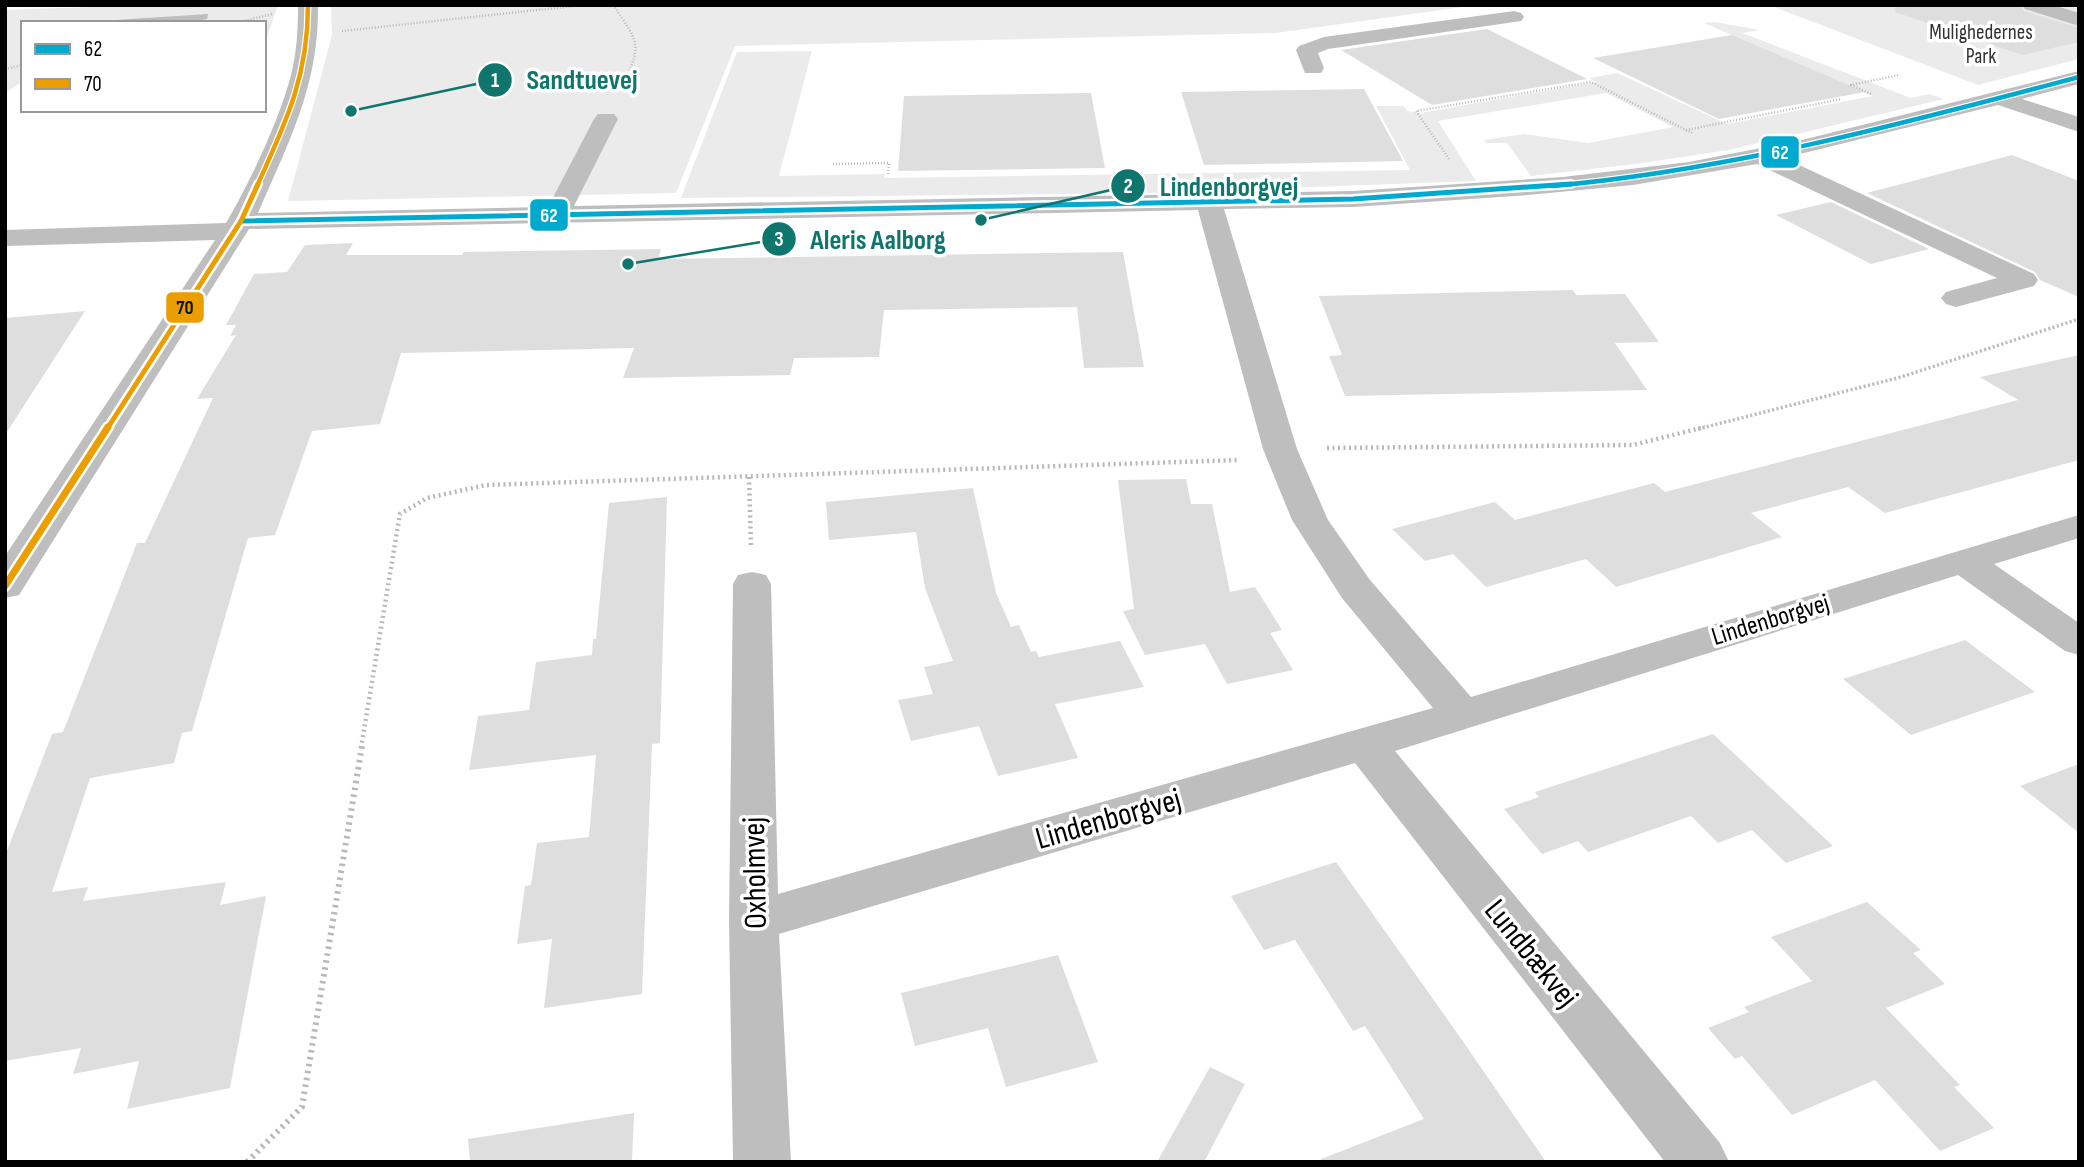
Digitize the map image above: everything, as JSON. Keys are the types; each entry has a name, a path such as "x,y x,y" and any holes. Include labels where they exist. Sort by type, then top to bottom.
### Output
{"street":[{"path":"5,586 238,226 282,131 302,75 308,5"},
{"path":"2032,5 2079,20"},
{"path":"1313,68 1306,50 1324,43 1514,17"},
{"path":"5,238 238,226 557,215 1353,199 1471,192 1635,177 1751,158 2079,77"},
{"path":"1998,98 2079,125"},
{"path":"557,215 606,119"},
{"path":"1751,158 2024,280 1956,298"},
{"path":"1209,202 1282,454 1310,520 1356,589 1461,713"},
{"name":"Lindenborgvej","path":"754,921 1364,744 2079,526"},
{"path":"1962,561 2079,642"},
{"name":"Oxholmvej","path":"752,584 754,921 762,1162"},
{"name":"Lundbækvej","path":"1364,744 1700,1162"}],"path":[{"path":"307,34 584,5"},
{"path":"606,119 639,54 637,41 613,5"},
{"path":"1858,96 1871,94 1851,85 1899,75"},
{"path":"1471,192 1416,111 1591,82 1685,130 1751,158"},
{"path":"1685,130 1845,99"},
{"path":"247,1162 302,1107 400,514 427,498 486,485 748,477 1282,454 1633,446 1900,377 2079,319"},
{"path":"748,477 752,584"}],"green space":[{"path":"146,5 278,5 266,40 266,21 21,21 21,82 5,93 5,10"},
{"path":"331,5 1477,5 1276,33 735,46 676,193 288,201 332,35"},
{"name":"Mulighedernes Park","path":"1769,5 2079,5 2079,59 1978,85"},
{"path":"1715,22 1759,30 1742,33 1911,98 1929,94 1944,99 1729,150 1531,176 1507,143 1486,143 1484,140 1524,134 1588,143 1673,127 1606,93 1438,121 1476,181 1147,193 681,198 737,52 812,51 779,176 884,174 884,178 1410,170 1376,106 1404,106 1407,111 1420,113 1596,82 1589,78 1617,73 1727,124 1873,96 1704,23"}],"shaded area":[{"path":"208,14 207,19 196,21 100,21"}],"building":[{"path":"1896,5 2020,5 2024,11 2079,28 2079,42 2022,55 1895,12"},
{"path":"1487,29 1587,79 1432,105 1341,50"},
{"path":"1732,35 1865,92 1719,119 1593,58"},
{"path":"1364,89 1403,161 1204,165 1181,92"},
{"path":"1091,93 1105,168 898,171 904,96"},
{"path":"2012,155 2079,181 2079,297 2040,280 2035,272 1867,193"},
{"path":"1831,202 1929,249 1871,264 1776,215"},
{"path":"353,243 346,255 462,255 464,252 661,249 658,259 1123,252 1144,367 1084,368 1077,307 884,310 879,357 794,358 790,375 623,378 634,348 401,353 380,424 312,431 275,535 248,538 192,731 182,733 174,763 90,778 52,892 88,887 83,901 226,882 220,905 266,896 230,1088 127,1109 139,1061 73,1074 81,1048 5,1061 5,856 52,734 63,732 137,543 145,543 213,398 197,399 236,335 230,336 236,325 226,325 254,274 287,272 305,245"},
{"path":"1573,290 1576,295 1625,294 1659,342 1615,343 1647,390 1345,396 1329,356 1342,355 1319,296"},
{"path":"85,311 5,435 5,318"},
{"path":"2079,355 2079,460 1885,513 1848,487 1751,513 1782,537 1616,587 1586,559 1486,587 1453,554 1425,561 1392,529 1495,502 1515,520 1654,483 1665,492 2018,400 1980,377"},
{"path":"1186,479 1191,504 1212,504 1230,592 1255,587 1282,630 1270,633 1293,670 1227,684 1205,644 1145,655 1123,611 1134,609 1118,480"},
{"path":"973,488 996,593 1011,627 1019,625 1031,652 1036,651 1039,657 1120,641 1144,687 1055,704 1078,758 998,776 979,726 911,741 898,700 933,694 924,667 953,661 925,588 916,532 829,540 826,502"},
{"path":"667,497 660,743 652,744 642,994 544,1008 552,939 517,944 525,886 531,885 537,843 589,837 596,755 469,770 478,716 529,710 536,662 592,655 593,639 596,639 609,503"},
{"path":"1965,640 2035,692 1911,735 1843,679"},
{"path":"1713,734 1833,846 1786,863 1752,830 1718,843 1691,816 1588,852 1578,841 1542,854 1504,809 1539,797 1535,792"},
{"path":"2079,764 2079,833 2020,786"},
{"path":"1336,862 1546,1162 1321,1162 1321,1159 1424,1119 1365,1026 1353,1031 1295,940 1264,950 1231,896"},
{"path":"1867,902 1921,950 1913,953 1945,984 1886,1008 1960,1085 1954,1087 1994,1128 1940,1151 1875,1080 1792,1115 1742,1056 1735,1059 1708,1028 1749,1012 1744,1007 1812,981 1771,937"},
{"path":"1058,955 1098,1062 1006,1087 988,1028 915,1046 901,993"},
{"path":"1210,1067 1245,1084 1204,1162 1157,1162"},
{"path":"634,1113 632,1162 470,1162 468,1139"}],"transit line":[{"name":"70","path":"5,586 241,221 282,131 302,75 308,34 308,5"},
{"name":"62","path":"241,221 1353,199 1528,188 1633,177 1746,159 1858,134 2079,77"}],"place":[{"name":"Sandtuevej","path":"351,111"},
{"name":"Lindenborgvej","path":"981,220"},
{"name":"Aleris Aalborg","path":"628,264"}]}
